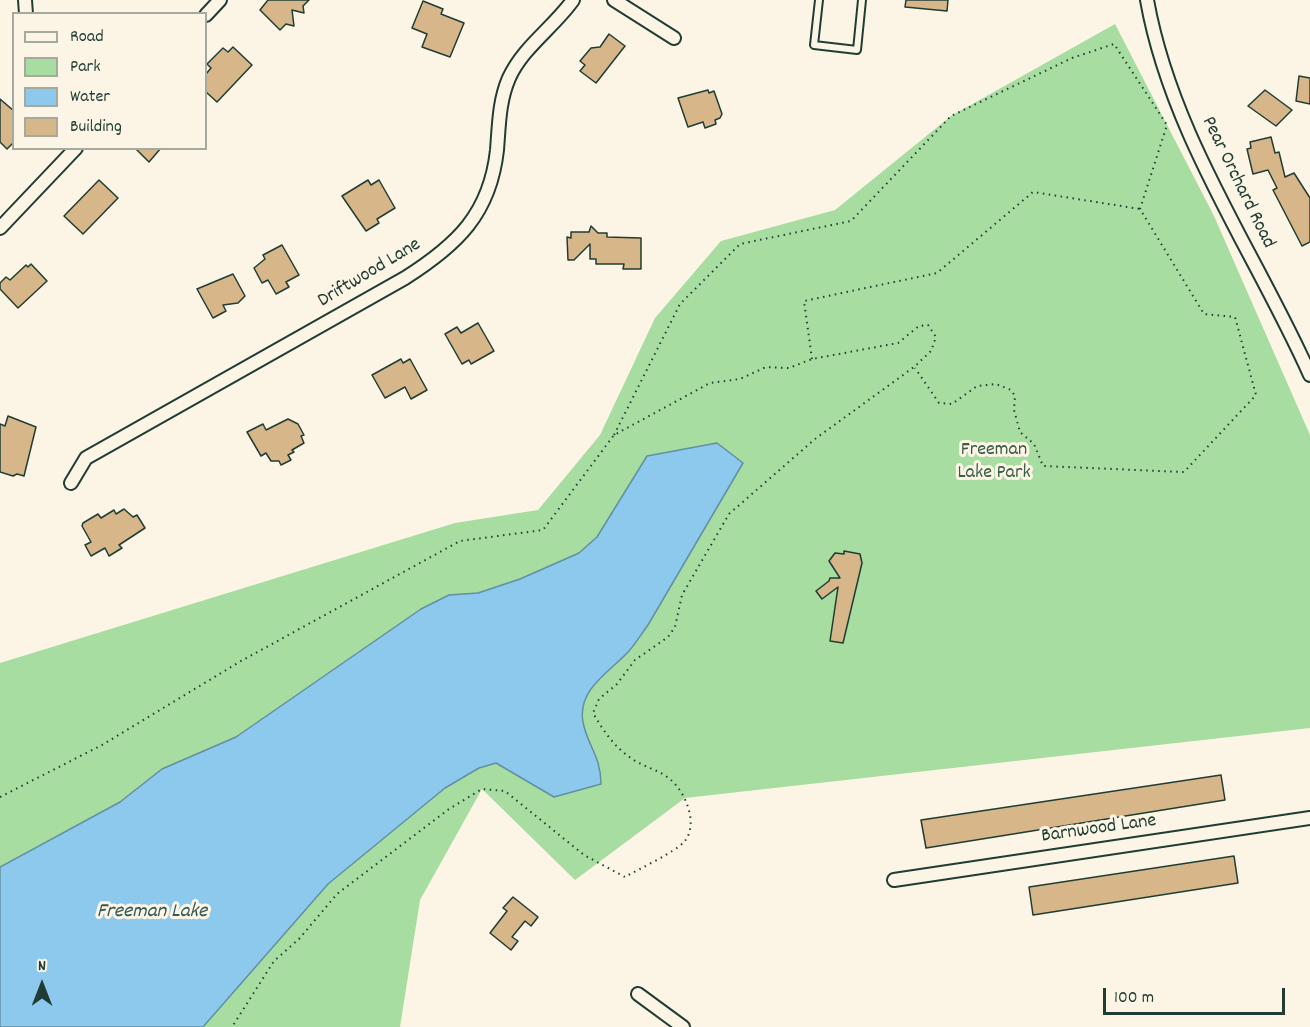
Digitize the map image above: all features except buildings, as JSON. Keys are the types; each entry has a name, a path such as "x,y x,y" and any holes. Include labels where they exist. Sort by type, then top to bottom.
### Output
{"street":[{"path":"207,14 220,0"},
{"name":"Driftwood Lane","path":"71,483 86,458 405,278 441,254 460,237 478,213 489,186 496,152 501,103 509,78 521,58 573,0"},
{"path":"614,0 674,38"},
{"name":"Pear Orchard Road","path":"1147,0 1156,38 1186,123 1310,375"},
{"path":"0,228 74,150"},
{"name":"Barnwood Lane","path":"894,880 1310,818"},
{"path":"638,994 683,1027"}],"lane":[{"path":"819,0 814,45 857,50 862,0"}],"path":[{"path":"0,797 102,745 251,656 460,542 543,530 614,435 680,304 740,244 851,221 951,116 1072,58 1114,44 1167,125 1140,209 1204,314 1235,317 1256,395 1184,472 1043,466 1034,444 1020,432 1011,390 996,384 977,386 952,405 939,403 914,368"},
{"path":"812,359 804,301 937,273 1033,192 1140,209"},
{"path":"232,1027 274,961 299,939 337,894 362,873 411,841 449,809 482,789 506,791 584,855 625,877 684,842 691,826 690,810 681,794 672,780 630,758 606,735 593,713 599,699 617,684 635,660 668,637 675,627 682,595 729,514 815,439 914,368 931,351 936,337 928,325 919,326 898,343 812,359 789,368 766,367 740,379 710,383 614,435"}],"green space":[{"name":"Freeman Lake Park","path":"1115,24 1214,216 1310,435 1310,728 685,798 575,880 482,789 420,900 400,1027 0,1027 0,663 455,523 538,510 600,435 655,318 721,241 835,210 951,116"}],"water":[{"name":"Freeman Lake","path":"717,443 743,463 648,625 629,651 597,682 585,700 582,710 583,722 599,766 601,784 554,797 496,763 479,768 445,788 328,884 203,1027 0,1027 0,867 120,802 162,769 236,737 421,609 449,595 478,593 520,579 579,553 597,537 647,456"}]}
